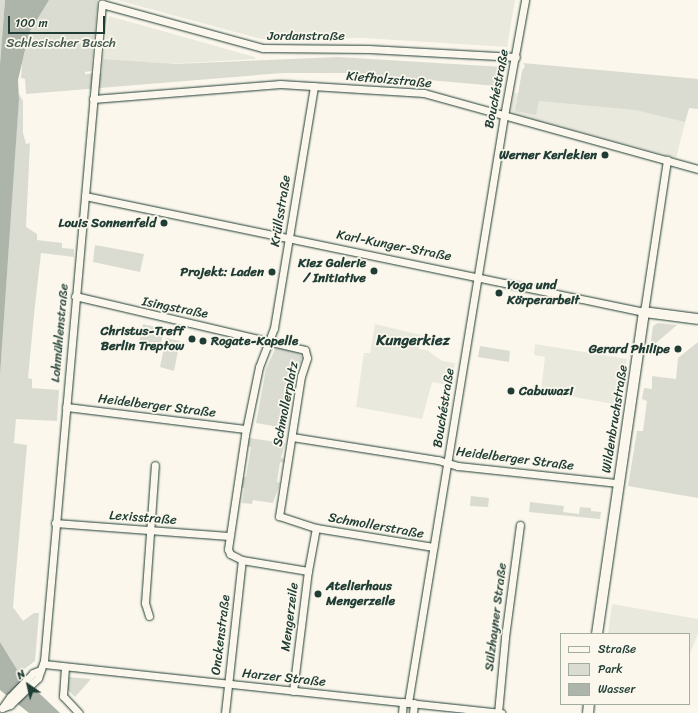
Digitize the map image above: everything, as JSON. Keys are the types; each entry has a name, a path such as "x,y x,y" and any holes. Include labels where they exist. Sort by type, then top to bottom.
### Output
{"street":[{"name":"Bouchéstraße","path":"402,713 408,703 477,276 525,0"},
{"name":"Jordanstraße","path":"102,4 263,48 369,49 516,57"},
{"name":"Lohmühlenstraße","path":"42,667 102,4"},
{"name":"Kiefholzstraße","path":"93,99 280,84 424,93 698,169"},
{"name":"Krüllsstraße","path":"270,340 314,86"},
{"name":"Wildenbruchstraße","path":"597,633 618,483 667,160"},
{"name":"Karl-Kunger-Straße","path":"85,196 477,276 644,312 698,317"},
{"name":"Isingstraße","path":"76,296 163,318 270,340"},
{"path":"270,340 260,367 246,429 229,536 228,552 242,560 308,571 316,528"},
{"name":"Schmollerplatz","path":"270,340 300,347 307,353 279,516 316,528"},
{"name":"Heidelberger Straße","path":"66,407 246,429"},
{"name":"Heidelberger Straße","path":"292,437 447,463 618,483"},
{"path":"149,616 145,603 156,465"},
{"name":"Lexisstraße","path":"55,523 229,536"},
{"name":"Sülzhayner Straße","path":"498,713 504,637 520,525"},
{"name":"Schmollerstraße","path":"316,528 433,547"},
{"name":"Onckenstraße","path":"225,713 227,684 242,560"},
{"name":"Mengerzeile","path":"294,691 308,571"},
{"path":"9,713 1,708 28,683 38,678 42,667"},
{"name":"Harzer Straße","path":"42,667 65,667 501,713"},
{"path":"65,667 62,692 70,705 79,713"},
{"name":"Bouchéstraße","path":"408,703 413,713"}],"shaded area":[{"path":"117,0 515,0 507,47 364,38 261,39"},
{"path":"109,16 255,57 255,59 166,64 103,59"},
{"path":"514,93 689,107 676,158 513,114 511,110"},
{"path":"375,324 421,335 419,349 427,350 442,361 455,363 451,386 432,382 422,419 356,407 364,353 370,353"},
{"path":"535,344 627,359 619,405 541,391 545,357 534,355"},
{"path":"612,604 698,619 698,634 690,654 690,633 608,633"}],"green space":[{"path":"0,0 5,0 0,64"},
{"name":"Schlesischer Busch","path":"49,0 98,0 91,71 85,72 85,74 102,73 103,59 174,64 338,57 504,67 502,80 497,86 348,73 283,73 26,94 25,79 21,78 22,63 29,33"},
{"path":"523,63 698,79 698,109 689,108 685,122 636,110 539,101 536,115 515,111 522,71 525,66"},
{"path":"19,94 23,101 23,133 26,144 30,143 26,227 37,234 37,240 62,243 62,248 74,249 74,257 41,253 35,305 28,378 32,379 32,388 59,390 57,421 16,419 14,443 27,445 13,607 23,621 34,613 39,613 35,661 19,673 0,642 0,376"},
{"path":"95,245 144,254 140,272 93,262"},
{"path":"658,323 677,325 650,348 653,326"},
{"path":"143,324 164,329 159,352 138,347"},
{"path":"166,338 180,341 174,371 160,367"},
{"path":"698,342 698,498 628,486 637,431 643,431 647,401 642,399 644,388 652,389 652,376 676,379 678,358"},
{"path":"480,346 510,351 509,362 478,357"},
{"path":"276,347 298,351 302,357 301,363 297,365 287,426 284,428 256,423 266,369"},
{"path":"249,438 285,443 281,458 286,459 285,463 280,462 277,482 280,483 273,503 253,500 252,504 242,503 244,488 241,488 243,477 246,477 251,447 247,446"},
{"path":"471,496 489,498 488,507 470,506"},
{"path":"530,502 564,506 563,512 579,514 580,507 591,508 591,511 601,512 600,519 529,512"},
{"path":"68,677 91,679 75,697 67,689"}],"water":[{"path":"5,0 49,0 29,33 18,80 19,99 0,376 0,64"},
{"path":"0,642 21,676 60,713 29,713 0,690"}],"place":[{"name":"Werner Kerlekien","path":"605,155"},
{"name":"Louis Sonnenfeld","path":"164,223"},
{"name":"Kiez Galerie / Initiative","path":"374,271"},
{"name":"Projekt: Laden","path":"272,272"},
{"name":"Yoga und Körperarbeit","path":"499,293"},
{"name":"Christus-Treff Berlin Treptow","path":"192,339"},
{"name":"Rogate-Kapelle","path":"203,341"},
{"name":"Gerard Philipe","path":"678,349"},
{"name":"Cabuwazi","path":"511,391"},
{"name":"Atelierhaus Mengerzeile","path":"318,594"}],"district":[{"name":"Kungerkiez","path":"413,341"}]}
